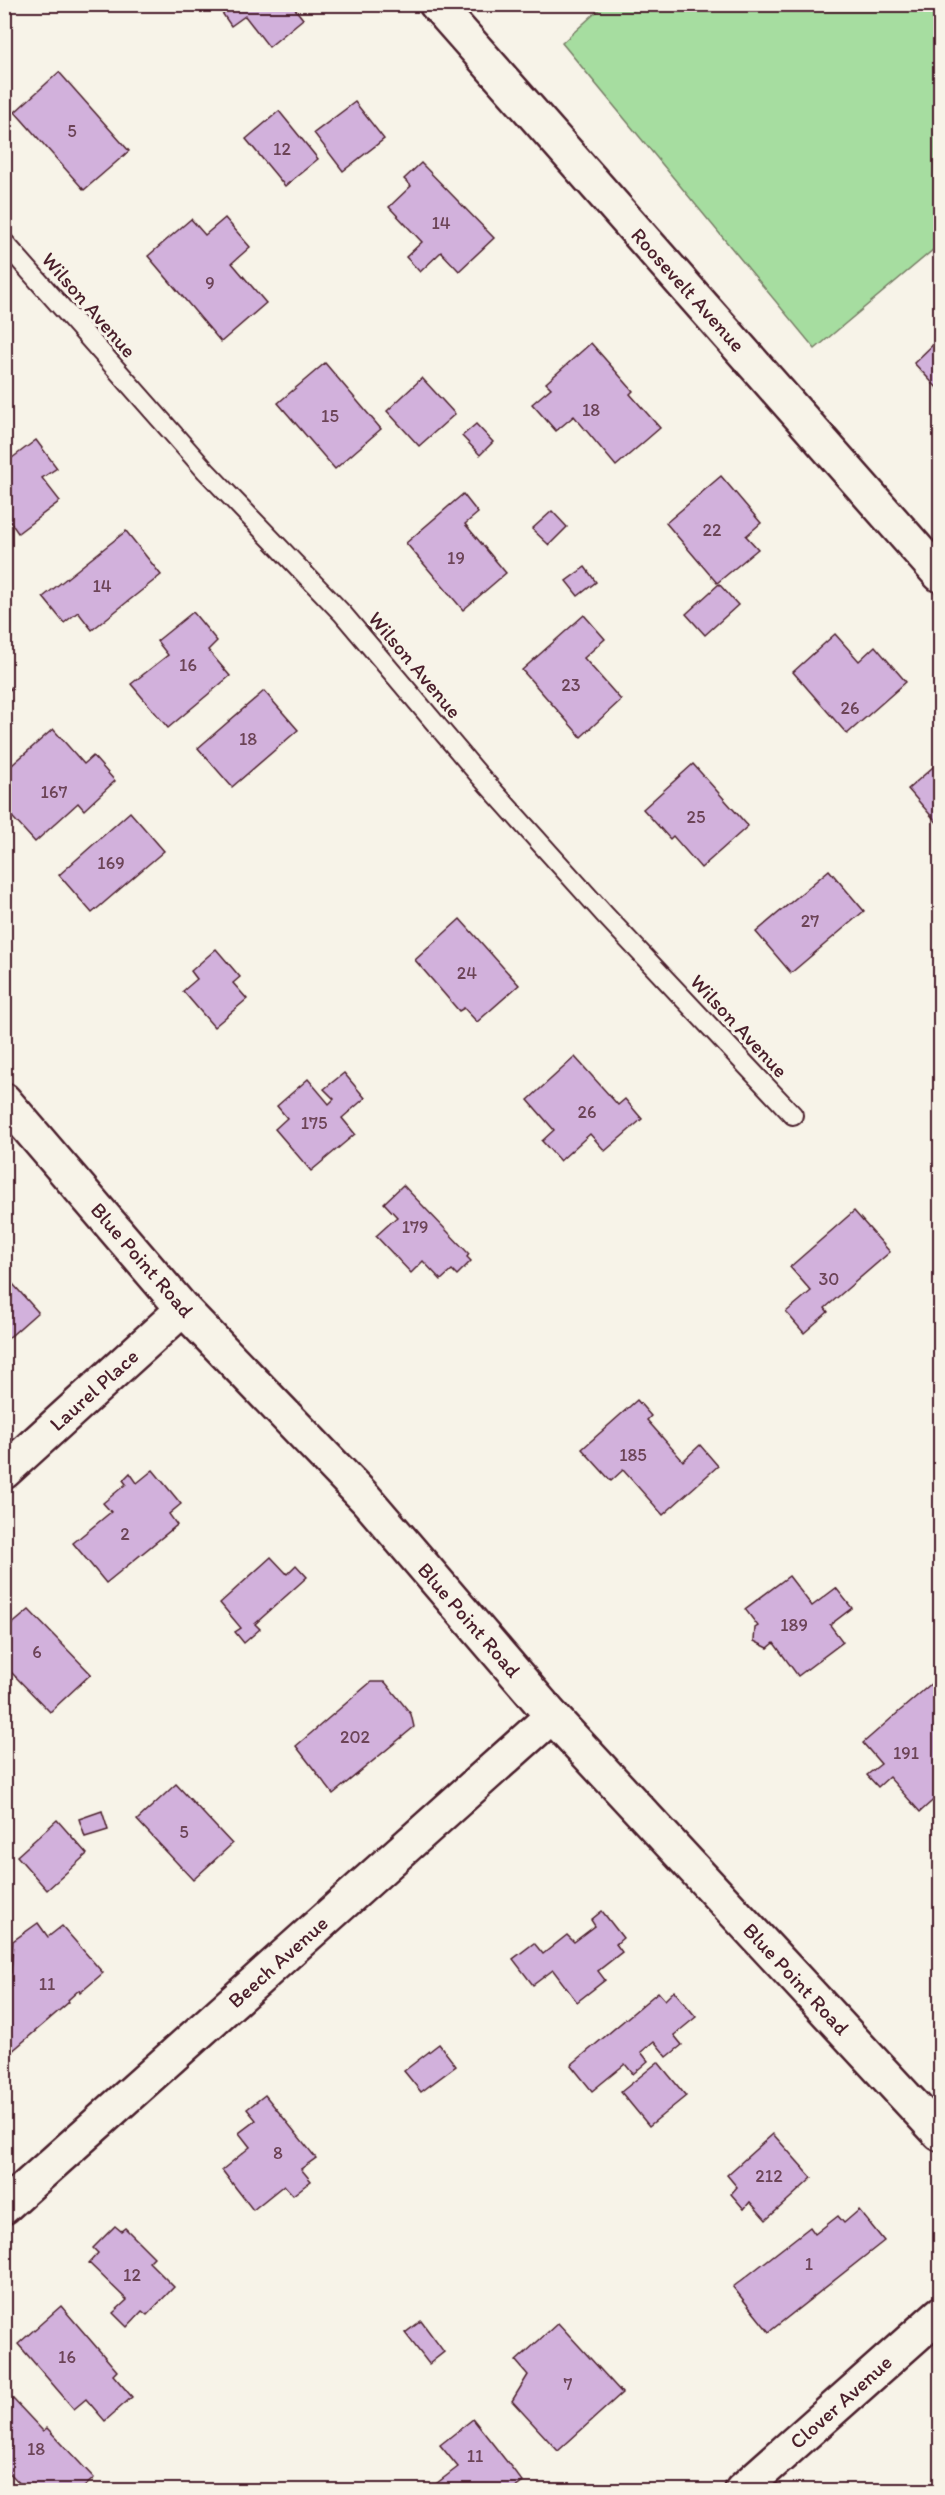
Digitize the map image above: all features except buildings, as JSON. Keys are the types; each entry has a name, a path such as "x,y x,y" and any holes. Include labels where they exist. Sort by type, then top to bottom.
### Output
{"street":[{"name":"Roosevelt Avenue","path":"435,4 940,575"},
{"name":"Blue Point Road","path":"4,1100 183,1309 366,1499 552,1716 940,2134"},
{"name":"Laurel Place","path":"4,1472 183,1309"},
{"name":"Beech Avenue","path":"4,2207 552,1716"},
{"name":"Clover Avenue","path":"742,2490 940,2314"}],"lane":[{"name":"Wilson Avenue","path":"4,242 206,471 342,613 479,775 581,889 793,1116"}],"green space":[{"path":"604,5 940,5 940,244 815,349 562,43"}]}
